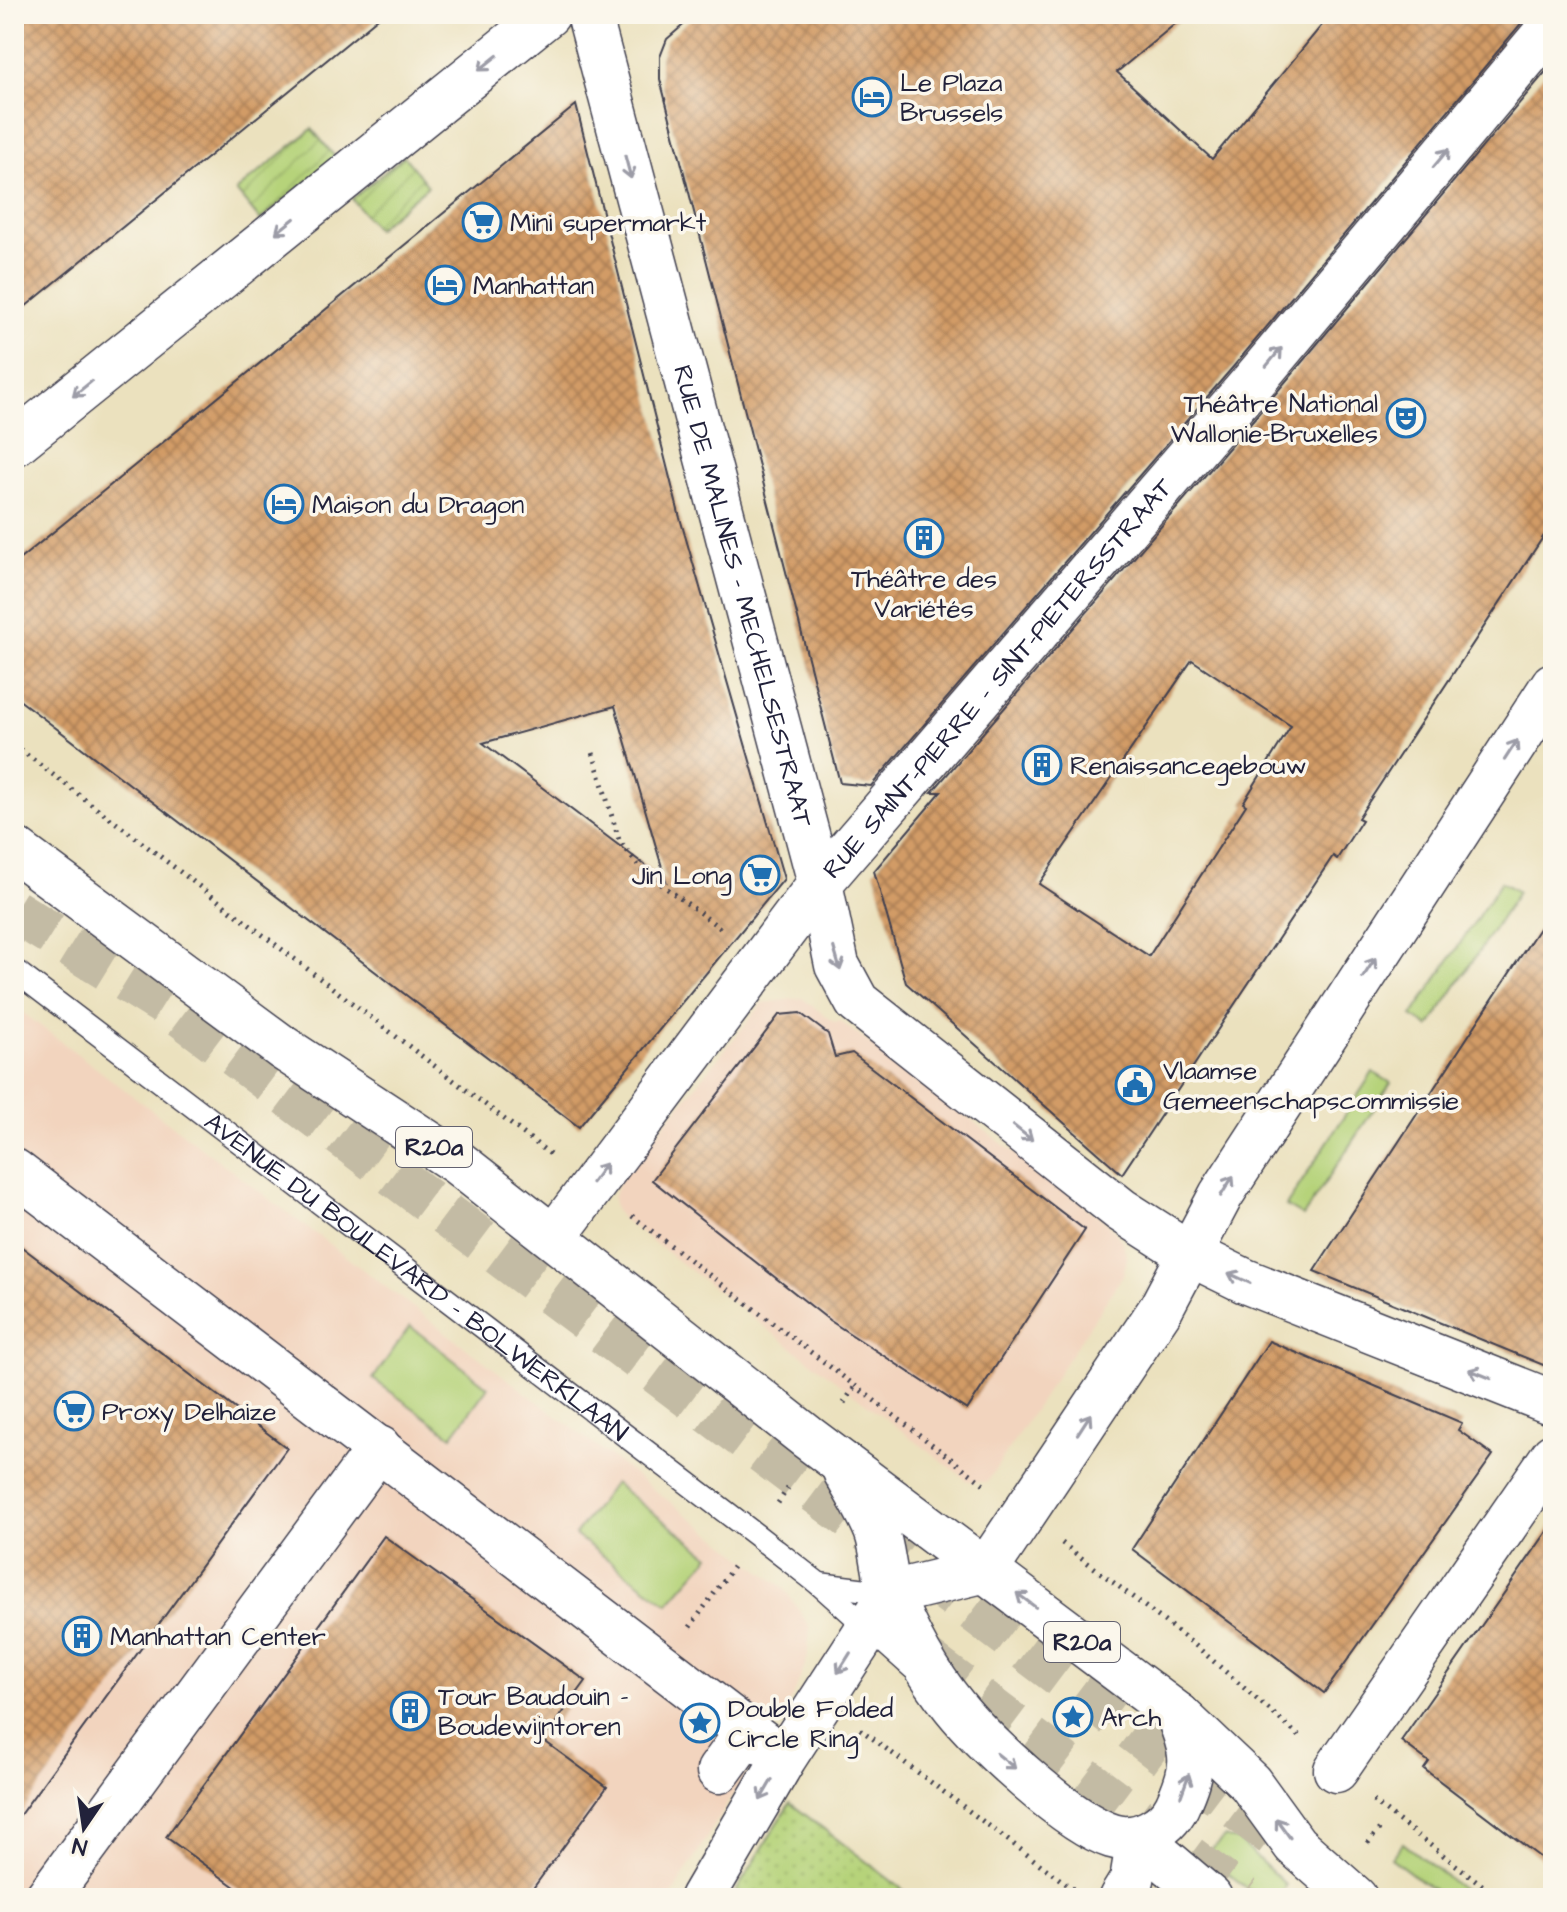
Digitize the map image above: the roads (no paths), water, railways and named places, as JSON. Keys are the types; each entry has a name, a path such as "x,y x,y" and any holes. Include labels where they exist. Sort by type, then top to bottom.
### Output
{"street":[{"path":"14,444 548,14"},
{"name":"RUE DE MALINES - MECHELSESTRAAT","path":"589,14 820,883 837,965 857,1002 1121,1210 1190,1254 1245,1281 1553,1403"},
{"name":"RUE SAINT-PIERRE - SINT-PIETERSSTRAAT","path":"554,1237 820,883 1252,383 1553,24"},
{"path":"879,1610 986,1570 1160,1310 1221,1195 1553,685"},
{"name":"R20a","path":"14,849 283,1048 457,1162 840,1462 1178,1715 1250,1783 1295,1845 1355,1898"},
{"path":"14,1171 755,1737 719,1771"},
{"path":"47,1898 379,1448"},
{"path":"1336,1770 1553,1456"},
{"path":"702,1898 879,1610 877,1532 840,1462"},
{"path":"879,1610 921,1655 953,1704 998,1755 1078,1817 1112,1836 1139,1838 1170,1820 1189,1780 1193,1751 1178,1715"},
{"path":"1121,1898 1132,1880 1139,1838"},
{"path":"1139,1838 1210,1898"}],"lane":[{"name":"AVENUE DU BOULEVARD - BOLWERKLAAN","path":"14,970 819,1584 879,1610"},
{"path":"819,1584 879,1610"}],"tunnel":[{"path":"14,911 176,1011 1290,1848"},
{"path":"925,1659 1243,1898"}],"place":[{"name":"Le Plaza Brussels","path":"872,97"},
{"name":"Mini supermarkt","path":"482,222"},
{"name":"Manhattan","path":"445,285"},
{"name":"Théâtre National Wallonie-Bruxelles","path":"1406,418"},
{"name":"Maison du Dragon","path":"284,504"},
{"name":"Théâtre des Variétés","path":"924,538"},
{"name":"Renaissancegebouw","path":"1042,765"},
{"name":"Jin Long","path":"760,875"},
{"name":"Vlaamse Gemeenschapscommissie","path":"1135,1085"},
{"name":"Proxy Delhaize","path":"74,1411"},
{"name":"Manhattan Center","path":"82,1636"},
{"name":"Tour Baudouin - Boudewijntoren","path":"410,1711"},
{"name":"Arch","path":"1073,1717"},
{"name":"Double Folded Circle Ring","path":"700,1723"}]}
